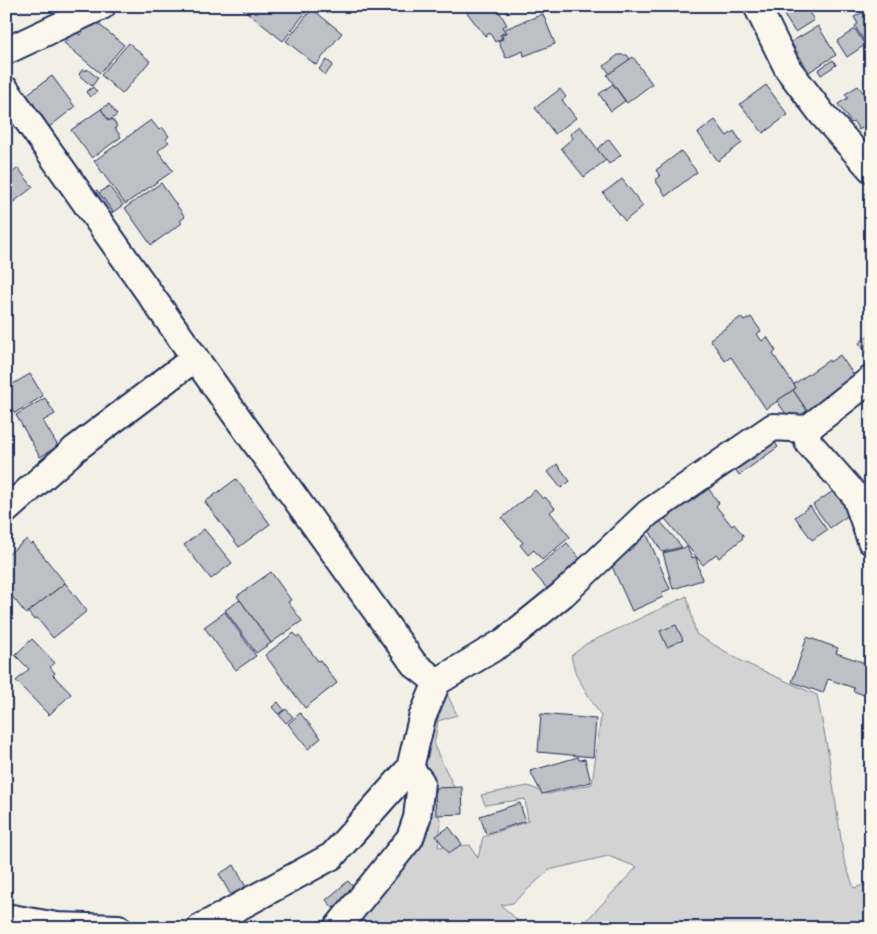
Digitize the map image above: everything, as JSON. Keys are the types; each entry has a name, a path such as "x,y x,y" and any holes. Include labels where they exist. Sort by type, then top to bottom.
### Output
{"street":[{"path":"6,51 102,6"},
{"path":"757,6 788,69 822,114 871,169"},
{"path":"6,90 194,358 414,664 437,682"},
{"path":"6,510 75,449 194,358"},
{"path":"200,928 332,856 410,768 422,718 437,682 505,640 563,594 648,513 773,427 807,429 871,379"},
{"path":"807,429 808,442 855,495 871,541"},
{"path":"337,928 410,838 417,818 421,782 410,768"},
{"path":"6,917 57,926 118,928"}],"shaded area":[{"path":"687,596 696,634 743,662 817,695 829,757 844,860 854,888 871,883 871,928 561,928 586,921 637,867 608,856 549,870 513,903 501,905 526,928 351,928 430,801 423,756 437,695 447,694 457,715 438,721 434,746 457,793 435,803 441,823 438,847 470,845 478,858 483,837 528,821 525,799 485,805 481,795 528,786 548,794 592,784 601,716 576,675 571,656 586,644"}],"building":[{"path":"239,6 299,6 306,12 283,41"},
{"path":"462,6 496,6 507,25 502,27 505,32 500,35 502,38 495,42 490,33 485,36"},
{"path":"778,6 805,6 814,20 795,32"},
{"path":"871,8 871,40 865,43 855,26 858,24 854,17"},
{"path":"312,9 342,33 316,65 286,41"},
{"path":"543,14 555,44 524,56 523,51 506,58 498,41 503,39 502,35 507,33 505,29"},
{"path":"89,23 93,27 97,23 124,45 100,73 64,43 74,31 80,35"},
{"path":"818,26 836,55 809,72 791,42"},
{"path":"855,29 865,45 847,57 837,41"},
{"path":"129,43 150,61 122,94 101,75"},
{"path":"618,55 627,55 630,59 610,74 604,66"},
{"path":"633,57 652,84 627,103 607,75"},
{"path":"327,60 333,65 325,75 319,69"},
{"path":"833,60 836,65 821,75 818,70"},
{"path":"83,69 86,71 87,69 98,78 92,86 79,74"},
{"path":"52,76 75,107 49,127 26,95"},
{"path":"613,84 625,101 611,111 599,94"},
{"path":"766,85 788,115 763,133 740,104"},
{"path":"858,86 869,99 871,97 871,122 859,130 854,122 851,123 838,104 848,98 845,94"},
{"path":"93,87 97,92 90,97 86,92"},
{"path":"560,89 566,97 562,100 576,118 555,134 535,108"},
{"path":"109,104 117,115 109,121 101,109"},
{"path":"101,109 109,121 112,119 117,126 115,128 121,137 92,158 71,130"},
{"path":"151,120 159,130 162,127 169,136 166,139 169,142 158,151 173,171 125,204 94,161"},
{"path":"715,120 727,136 734,131 742,143 718,161 698,133"},
{"path":"580,126 606,160 584,177 561,148 573,138 570,134"},
{"path":"609,139 621,155 609,164 597,149"},
{"path":"681,151 697,172 666,196 655,180 660,176 656,170"},
{"path":"18,168 33,187 6,208 6,178"},
{"path":"622,179 643,206 625,221 603,193"},
{"path":"161,183 185,217 180,221 182,223 151,245 125,208"},
{"path":"109,186 123,205 113,212 99,193"},
{"path":"97,190 113,212 106,217 90,195"},
{"path":"741,317 744,321 751,317 761,331 757,334 762,341 767,337 776,351 773,354 796,388 766,409 731,357 725,361 710,339"},
{"path":"871,333 871,358 859,343"},
{"path":"840,355 858,381 810,415 793,390 796,388 794,384 829,360 830,362"},
{"path":"30,374 43,396 15,413 6,398 6,388"},
{"path":"793,390 810,415 790,420 777,401"},
{"path":"45,398 55,414 43,421 58,446 40,457 16,415"},
{"path":"772,438 778,447 739,475 733,466"},
{"path":"557,464 570,481 561,488 548,472"},
{"path":"236,479 270,524 239,547 205,502"},
{"path":"707,483 710,487 708,488 719,503 716,506 732,526 734,524 743,535 742,539 719,558 716,554 703,565 662,515"},
{"path":"840,486 856,510 830,528 813,505"},
{"path":"535,490 555,508 550,512 570,537 542,560 534,550 528,555 520,545 523,543 502,518"},
{"path":"810,506 827,530 812,540 795,517"},
{"path":"659,520 682,547 662,552 647,527"},
{"path":"204,529 232,563 211,579 184,545"},
{"path":"645,530 670,589 661,593 663,597 632,611 610,562"},
{"path":"27,539 31,545 33,543 65,583 26,614 8,591 11,588 6,582 6,556"},
{"path":"567,543 584,564 550,592 532,571"},
{"path":"687,547 692,558 696,557 702,580 673,589 663,553"},
{"path":"271,572 291,600 288,602 302,621 271,643 237,596"},
{"path":"65,583 87,611 53,638 37,618 34,620 28,612"},
{"path":"240,600 271,643 256,653 225,610"},
{"path":"225,612 256,656 236,670 204,627"},
{"path":"676,625 683,640 667,647 660,631"},
{"path":"294,633 297,637 299,636 318,661 320,660 337,683 305,708 265,655"},
{"path":"807,637 838,648 836,653 871,665 871,685 867,696 853,691 854,688 828,679 823,693 792,682"},
{"path":"32,639 55,663 50,667 55,673 53,675 71,694 49,715 16,681 29,669 15,655"},
{"path":"278,702 284,710 278,714 272,707"},
{"path":"286,709 293,717 286,723 279,715"},
{"path":"300,713 321,738 308,749 288,724"},
{"path":"541,714 596,719 593,757 538,752"},
{"path":"578,757 579,760 585,759 591,782 542,794 530,771"},
{"path":"462,787 463,814 436,815 435,788"},
{"path":"520,803 525,821 486,834 480,816"},
{"path":"449,827 462,844 449,853 436,836"},
{"path":"234,865 248,891 233,899 219,874"},
{"path":"348,881 355,889 333,908 326,900"}]}
